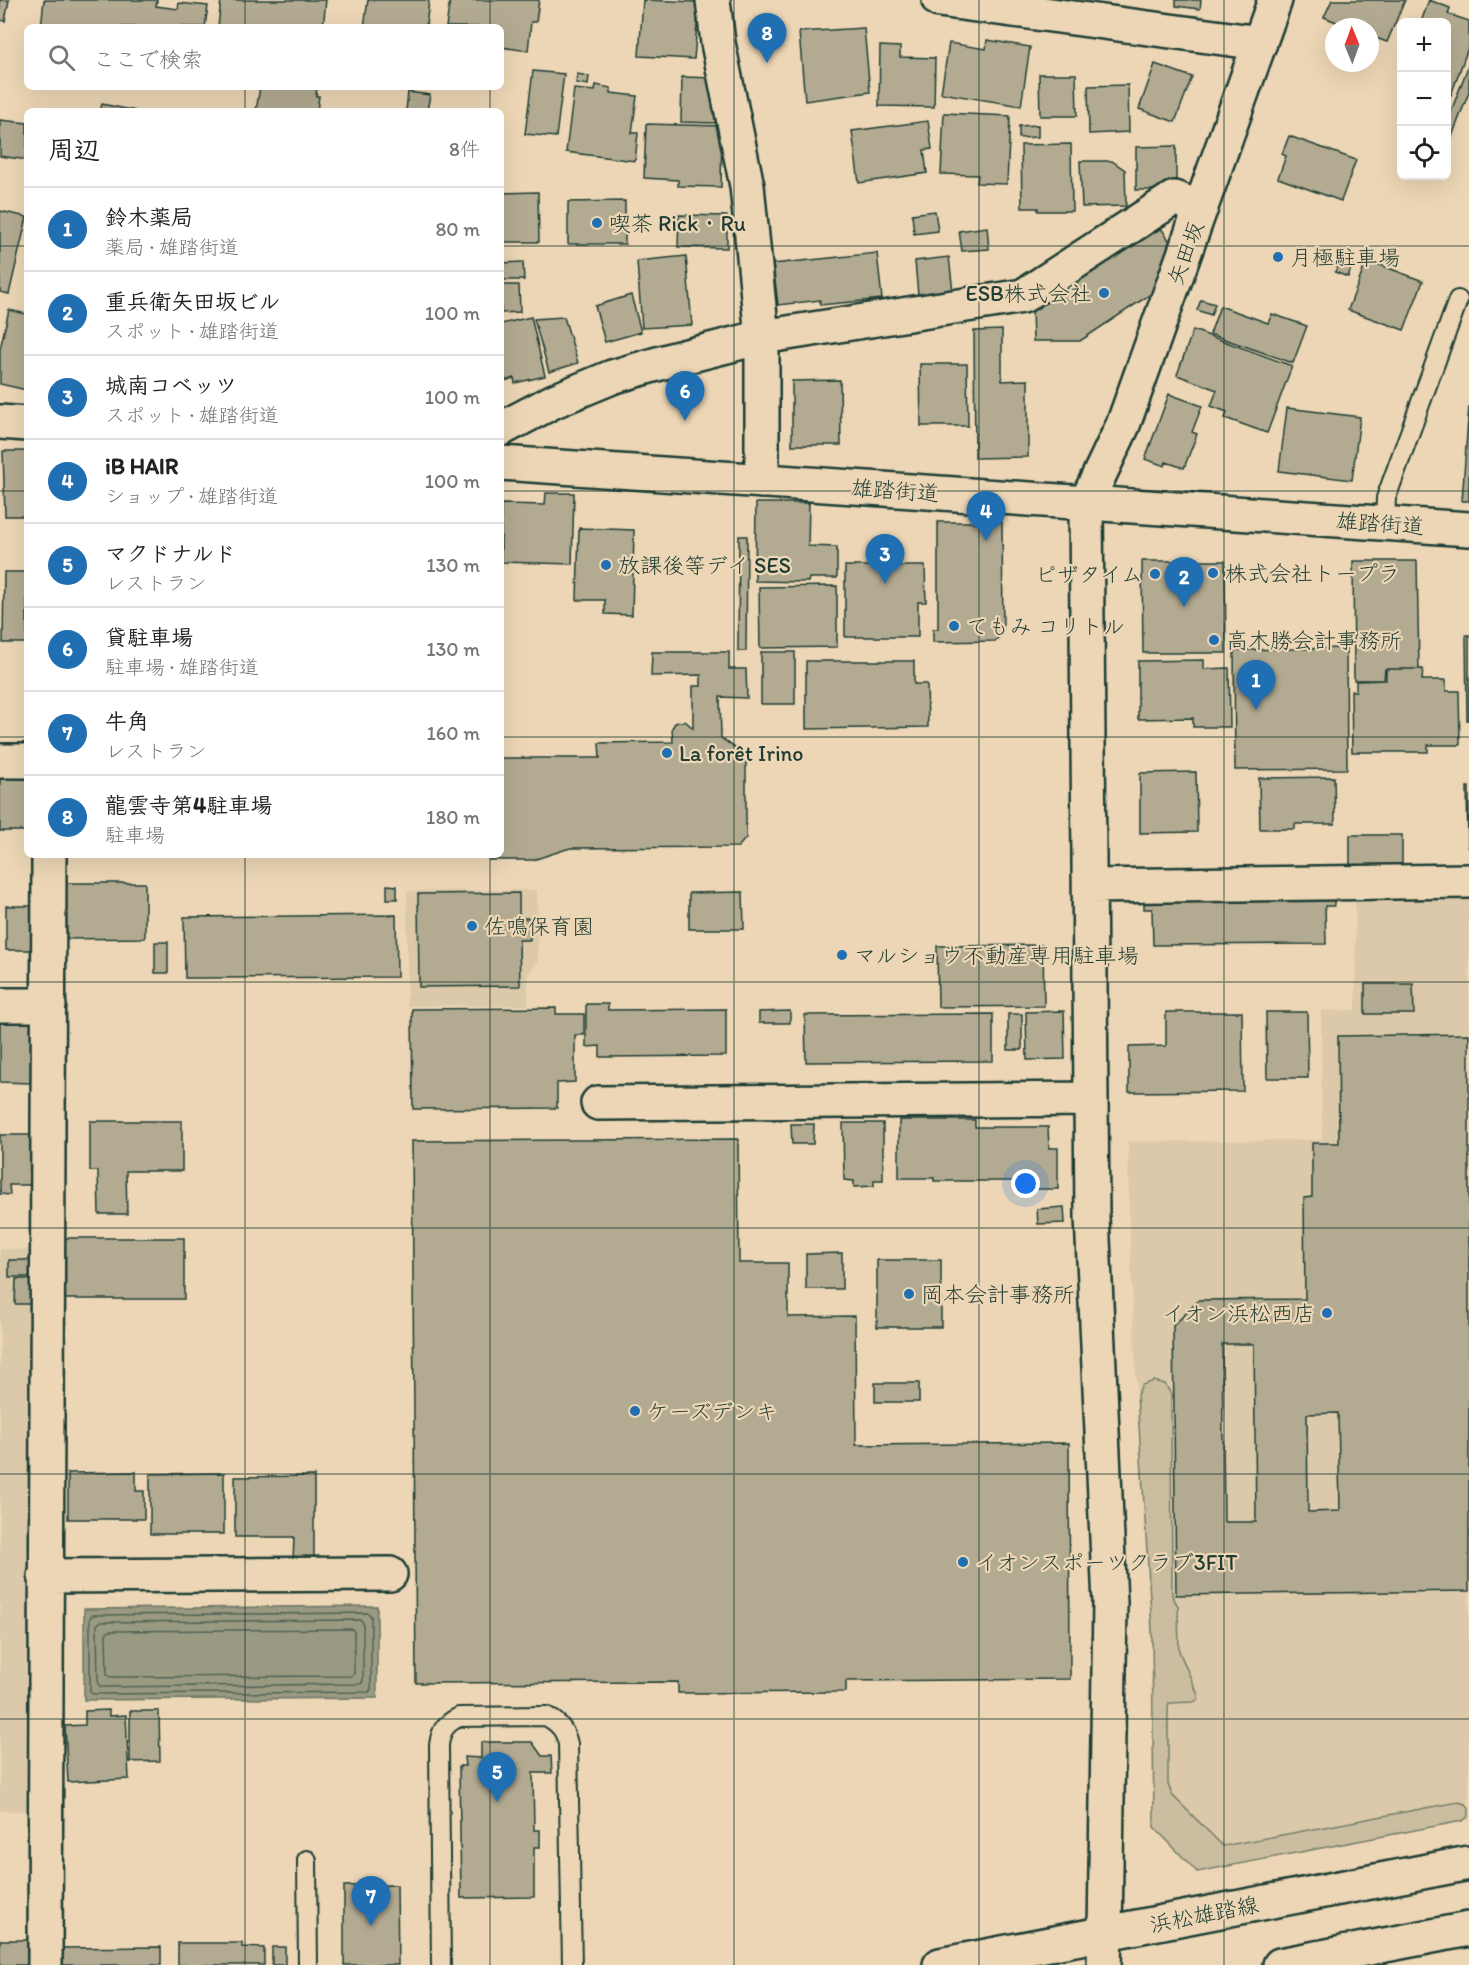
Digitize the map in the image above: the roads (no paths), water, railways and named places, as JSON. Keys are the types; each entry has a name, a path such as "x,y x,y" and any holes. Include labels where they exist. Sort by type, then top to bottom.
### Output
{"street":[{"path":"713,0 718,43 747,186 762,337 762,481"},
{"path":"939,0 1260,43"},
{"name":"矢田坂","path":"1086,503 1123,425 1275,0"},
{"path":"504,427 555,400 612,377 671,360 762,337 1023,296 1174,198 1201,208"},
{"path":"0,422 24,424"},
{"name":"雄踏街道","path":"504,463 1469,529"},
{"path":"1086,503 1095,1298 1110,1603 1104,1965"},
{"path":"0,761 24,761"},
{"path":"45,1965 49,858"},
{"path":"1090,886 1469,881"},
{"path":"0,1005 49,1005"},
{"path":"598,1103 1091,1099"},
{"path":"45,1576 390,1574"},
{"name":"浜松雄踏線","path":"940,1965 1469,1863"},
{"path":"1280,1965 1469,1929"}],"lane":[{"path":"1385,523 1386,498 1458,300"},
{"path":"441,1965 439,1745 441,1733 447,1723 459,1717 546,1716 558,1722 565,1732 568,1744 572,1965"},
{"path":"307,1860 308,1965"}],"water":[{"path":"377,1606 377,1698 84,1700 84,1609"}],"place":[{"name":"龍雲寺第4駐車場","path":"767,63"},
{"name":"喫茶 Rick・Ru","path":"597,223"},
{"name":"月極駐車場","path":"1278,257"},
{"name":"ESB株式会社","path":"1104,293"},
{"name":"貸駐車場","path":"685,421"},
{"name":"iB HAIR","path":"986,541"},
{"name":"放課後等デイ SES","path":"606,565"},
{"name":"株式会社トープラ","path":"1213,573"},
{"name":"ピザタイム","path":"1155,574"},
{"name":"城南コベッツ","path":"885,584"},
{"name":"重兵衛矢田坂ビル","path":"1184,607"},
{"name":"てもみ コリトル","path":"954,626"},
{"name":"高木勝会計事務所","path":"1214,640"},
{"name":"鈴木薬局","path":"1256,710"},
{"name":"La forêt Irino","path":"667,753"},
{"name":"佐鳴保育園","path":"472,926"},
{"name":"マルショウ不動産専用駐車場","path":"842,955"},
{"name":"岡本会計事務所","path":"909,1294"},
{"name":"イオン浜松西店","path":"1327,1313"},
{"name":"ケーズデンキ","path":"635,1411"},
{"name":"イオンスポーツクラブ3FIT","path":"963,1562"},
{"name":"マクドナルド","path":"497,1802"},
{"name":"牛角","path":"371,1926"}]}
